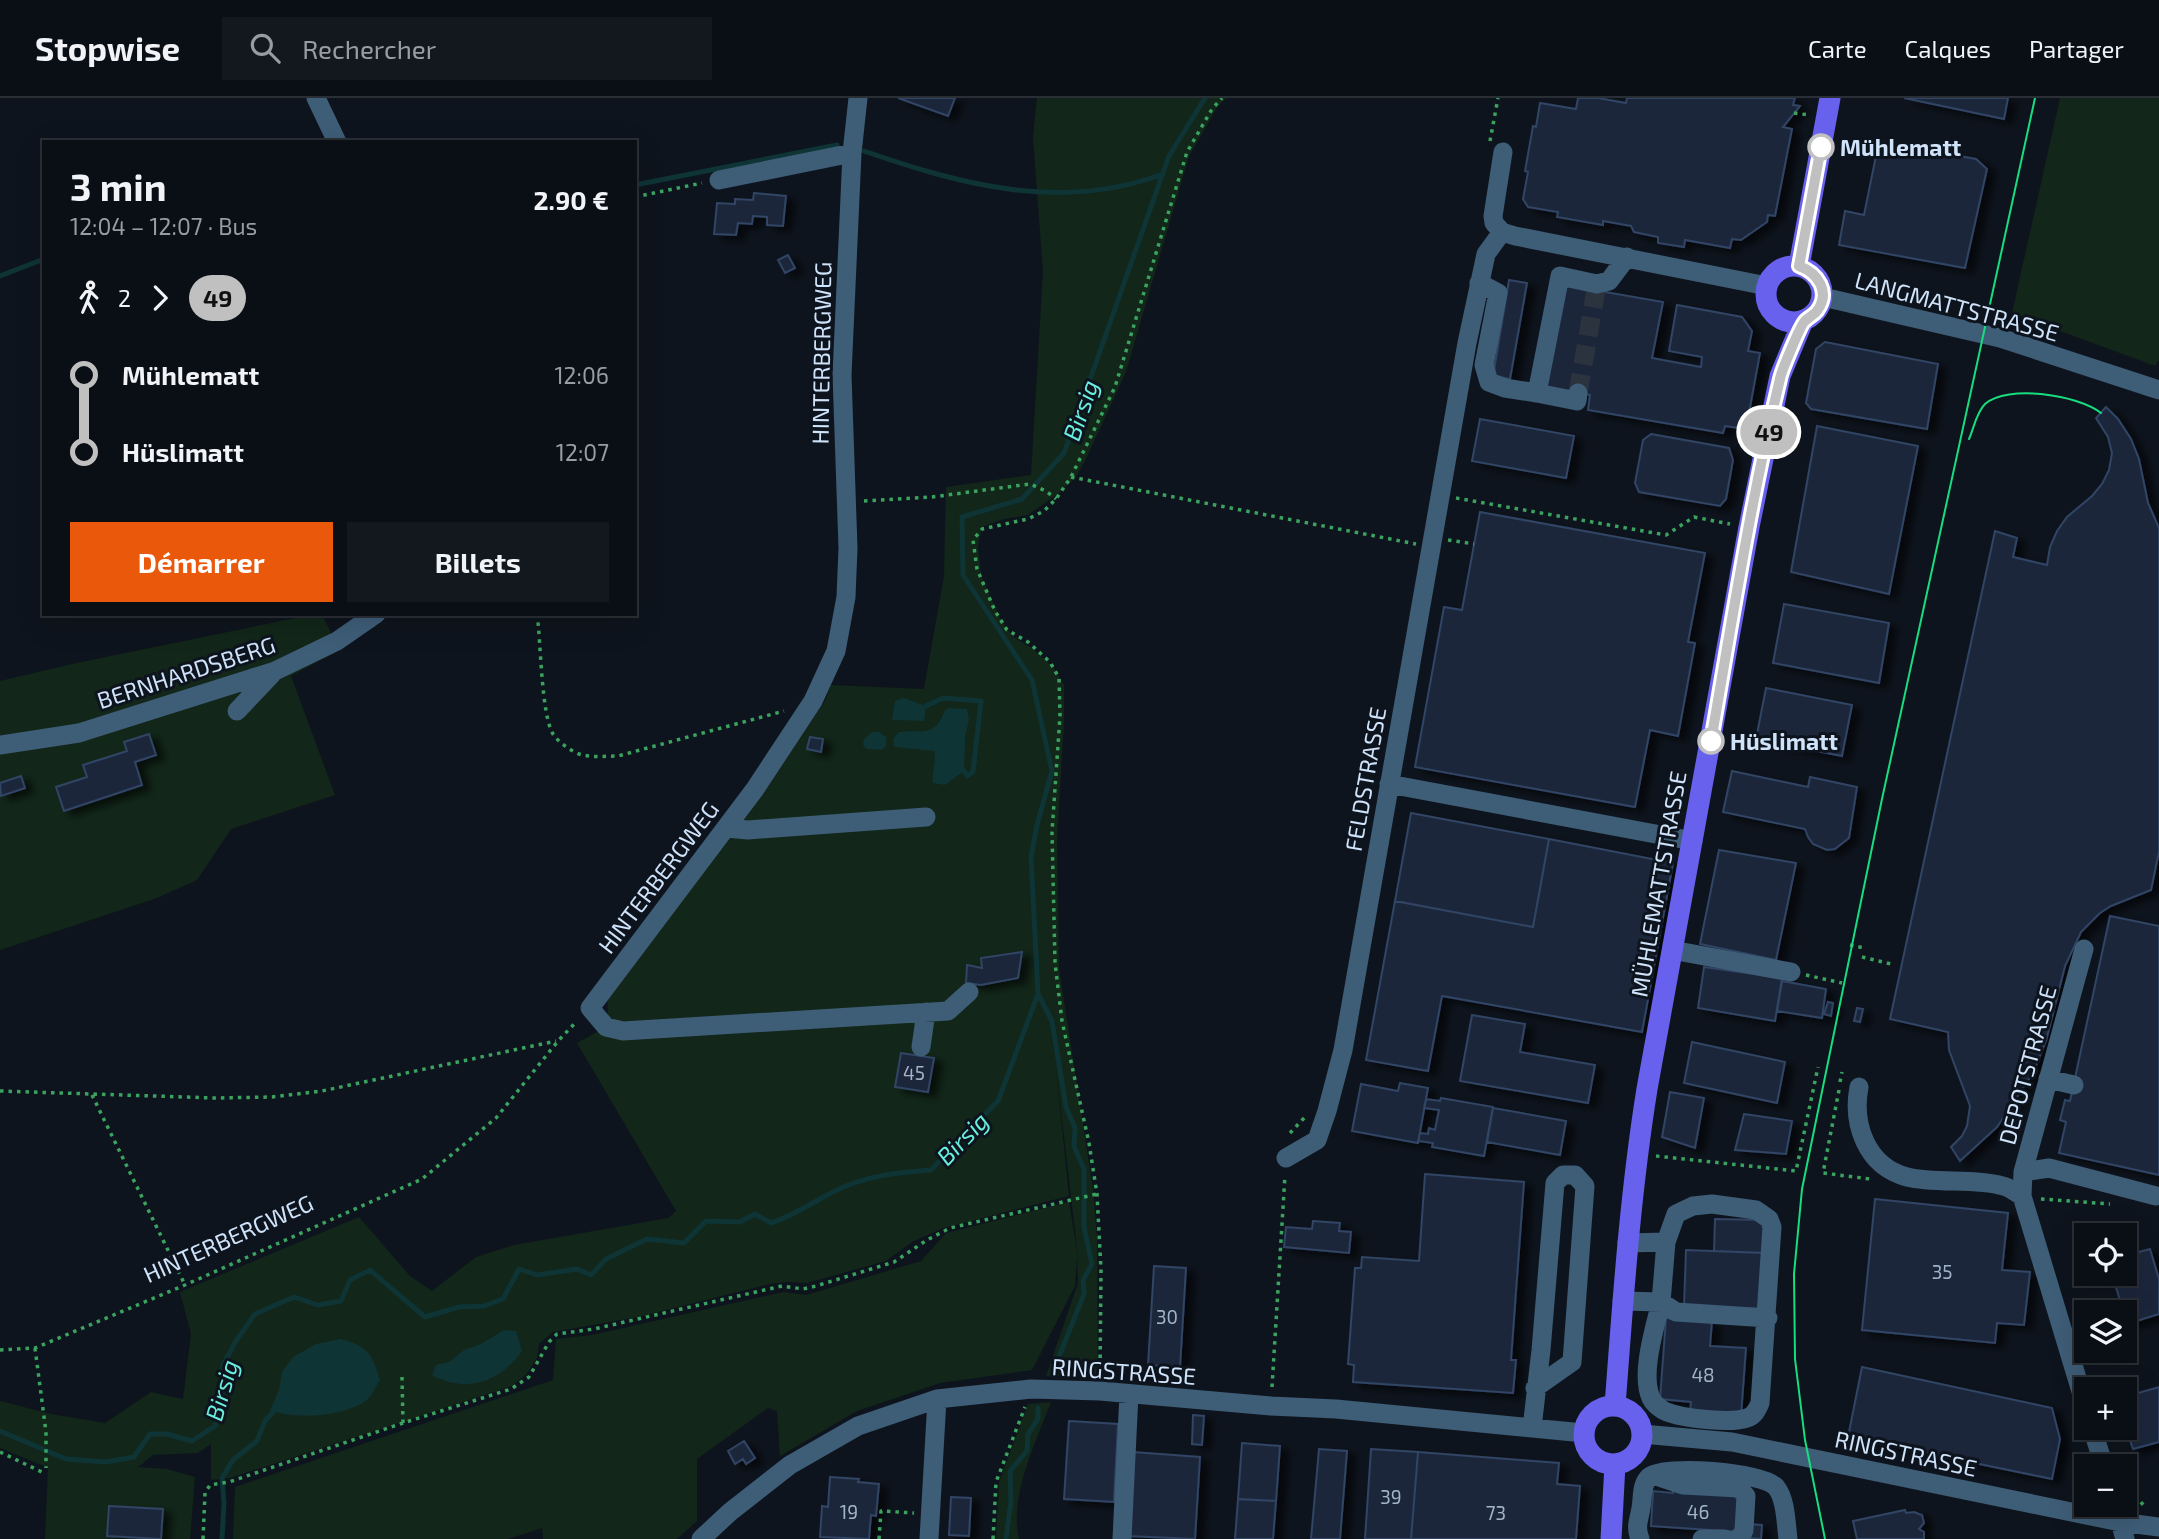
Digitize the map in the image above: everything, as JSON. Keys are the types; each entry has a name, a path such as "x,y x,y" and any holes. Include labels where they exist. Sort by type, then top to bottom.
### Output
{"main road":[{"path":"1799,266 1830,98"},
{"path":"1799,266 1817,276 1823,297 1817,312 1803,321 1786,322 1767,304 1767,286 1776,272 1799,266"},
{"name":"MÜHLEMATTSTRASSE","path":"1779,318 1780,376"},
{"name":"MÜHLEMATTSTRASSE","path":"1615,1406 1635,1166 1672,950 1749,527 1780,376 1803,321"},
{"path":"1615,1406 1623,1408 1636,1419 1642,1434 1641,1441 1629,1460 1615,1464 1596,1459 1585,1443 1584,1433 1594,1413 1615,1406"},
{"path":"1611,1539 1615,1464"}],"street":[{"path":"316,98 336,140"},
{"name":"HINTERBERGWEG","path":"590,1008 755,789 813,701 836,651 846,597 847,502 842,375 852,153 858,98"},
{"path":"1503,152 1493,216 1494,223 1502,232 1767,286"},
{"path":"719,180 852,153"},
{"name":"FELDSTRASSE","path":"1286,1158 1317,1140 1343,1050 1479,283 1486,254 1502,232"},
{"path":"1537,393 1560,276 1597,287 1609,281 1627,257"},
{"path":"1479,283 1498,293 1484,365 1489,382 1505,388 1577,401 1578,393"},
{"name":"LANGMATTSTRASSE","path":"1823,297 2000,338 2156,384"},
{"name":"BERNHARDSBERG","path":"0,745 79,733 275,671 337,641 373,616"},
{"path":"237,711 275,671"},
{"path":"1389,784 1693,841"},
{"path":"727,828 748,830 926,817"},
{"name":"DEPOTSTRASSE","path":"2077,1377 2022,1196 2023,1172 2084,949"},
{"path":"1672,950 1791,972"},
{"path":"590,1008 606,1027 624,1031 948,1011 969,992"},
{"path":"920,1047 926,1012"},
{"path":"2048,1079 2074,1085"},
{"path":"1859,1087 1856,1104 1862,1139 1873,1155 1888,1168 1906,1177 2003,1186 2022,1196"},
{"path":"2023,1172 2049,1168 2157,1196"},
{"path":"1532,1428 1535,1388 1541,1350 1555,1183 1563,1175 1575,1175 1585,1186 1572,1362 1535,1388"},
{"path":"1712,1204 1756,1210 1769,1219 1772,1227 1768,1318 1760,1403 1754,1415 1744,1420 1678,1416 1663,1411 1651,1399 1648,1381 1650,1350 1661,1303 1666,1242 1676,1214 1693,1206 1712,1204"},
{"path":"1627,1243 1666,1242"},
{"path":"1622,1301 1661,1303 1676,1312 1768,1318"},
{"name":"RINGSTRASSE","path":"701,1539 730,1512 790,1465 858,1426 937,1399 1031,1389 1100,1391 1336,1409 1584,1433"},
{"path":"1122,1539 1129,1394"},
{"path":"929,1539 937,1399"},
{"name":"RINGSTRASSE","path":"1642,1434 1732,1442 2120,1522 2155,1521"},
{"path":"1640,1539 1637,1531 1644,1486 1648,1478 1680,1471 1734,1474 1767,1481 1775,1486 1781,1497 1788,1539"},
{"path":"1653,1475 1683,1485 1739,1488 1743,1491 1746,1496 1744,1530 1741,1537 1736,1539"},
{"path":"1641,1508 1647,1532 1653,1539"},
{"path":"1702,1539 1726,1539"}],"path":[{"path":"1100,1391 1101,1270 1097,1194 1089,1143 1062,1021 1055,963 1052,832 1060,716 1059,678 1050,662 1028,642 1007,630 995,611 977,569 973,540 982,529 1028,519 1044,511 1071,477 1120,374 1187,152 1212,109 1222,98"},
{"path":"1794,113 1813,116"},
{"path":"637,197 719,180"},
{"path":"1071,477 1431,546"},
{"path":"847,502 932,497 1030,484 1056,499"},
{"path":"1441,495 1666,535 1693,517 1749,527"},
{"path":"537,616 547,716 553,734 564,746 577,753 590,757 618,756 813,701"},
{"path":"1850,945 1864,948"},
{"path":"1862,957 1891,964"},
{"path":"1791,972 1842,983"},
{"name":"HINTERBERGWEG","path":"0,1350 35,1348 185,1285 422,1178 496,1118 558,1041 590,1008"},
{"path":"0,1091 272,1097 321,1091 558,1041"},
{"path":"1635,1166 1656,1156 1796,1171 1818,1068"},
{"path":"1842,1073 1823,1174 1875,1179"},
{"path":"92,1095 185,1285"},
{"path":"1271,1406 1286,1158"},
{"path":"203,1539 205,1493 210,1485 229,1482 510,1389 529,1377 549,1342 557,1334 594,1329 782,1286 803,1289 816,1286 894,1262 950,1228 1097,1194"},
{"path":"2022,1196 2119,1204"},
{"path":"35,1348 46,1432 46,1468"},
{"path":"402,1377 403,1423"},
{"path":"993,1539 996,1482 1031,1389"},
{"path":"0,1452 46,1474"},
{"path":"2137,1499 2155,1521"},
{"path":"879,1539 881,1511 930,1514"}],"shaded area":[{"path":"1037,98 1226,98 1217,108 1189,156 1126,372 1085,461 1075,478 1028,515 1004,519 982,527 978,546 981,575 1000,618 1012,636 1033,649 1054,668 1064,685 1057,838 1059,968 1093,1189 1097,1237 1098,1377 1046,1376 1078,1283 1077,1258 1075,1286 1032,1370 940,1383 857,1411 780,1456 777,1411 768,1408 697,1459 697,1521 677,1539 543,1539 542,1528 508,1539 233,1539 235,1487 553,1380 556,1339 592,1335 783,1292 806,1295 921,1261 946,1233 1069,1202 1078,1256 1056,1069 1069,1196 943,1228 912,1242 886,1261 807,1283 770,1284 638,1317 553,1332 539,1344 537,1358 526,1375 512,1386 230,1478 211,1480 211,1444 198,1453 153,1455 138,1467 167,1469 195,1477 190,1539 45,1539 48,1468 0,1448 0,1401 51,1414 105,1423 151,1392 183,1399 191,1334 180,1292 359,1217 410,1276 432,1291 476,1257 514,1245 668,1218 676,1211 577,1043 599,1030 606,1022 607,997 759,795 825,701 831,685 924,689 944,576 946,487 1031,475 1043,272 1033,137"},
{"path":"2060,98 2159,98 2159,360 2155,366 2012,313"},
{"path":"305,616 322,616 330,630 335,653 291,676 335,795 231,829 197,880 157,898 0,950 0,681"},
{"path":"904,698 926,706 924,721 892,720 895,701"},
{"path":"949,708 967,709 969,720 965,737 964,771 945,785 933,783 934,751 894,747 893,739 899,732 933,728"},
{"path":"872,732 879,732 886,737 886,746 882,750 867,749 863,745 864,739"},
{"path":"504,1330 516,1331 522,1351 513,1362 493,1377 482,1382 458,1384 432,1375 436,1365 449,1362 464,1350 481,1344"},
{"path":"340,1339 363,1348 374,1363 380,1380 368,1399 347,1410 320,1415 293,1415 270,1410 279,1390 282,1372 293,1357 316,1344"},
{"path":"1051,1402 1021,1487 1017,1522 1019,1539 996,1539 999,1482 1028,1404"}],"building":[{"path":"898,98 955,98 948,116"},
{"path":"1578,98 1626,103 1627,98 1795,98 1793,105 1800,106 1783,127 1792,129 1775,216 1768,215 1767,222 1741,240 1732,239 1730,248 1685,240 1684,247 1658,243 1658,237 1634,232 1631,226 1603,221 1603,225 1557,217 1558,212 1528,207 1523,199 1528,172 1525,171 1540,103 1576,109"},
{"path":"1904,98 2008,98 2004,119"},
{"path":"1879,141 1976,159 1987,169 1965,268 1839,245 1845,211 1864,215"},
{"path":"754,193 786,196 783,226 767,225 767,217 753,216 752,224 738,223 736,235 714,234 717,203 735,204 735,199 753,200"},
{"path":"788,255 795,268 785,273 778,260"},
{"path":"1509,280 1527,283 1510,379 1493,376"},
{"path":"1565,285 1663,302 1652,358 1701,367 1702,357 1669,351 1677,305 1742,317 1752,331 1748,351 1760,353 1746,429 1725,426 1723,433 1588,410 1590,395 1545,387"},
{"path":"1825,342 1938,364 1927,429 1811,409 1806,403 1816,349"},
{"path":"2106,407 2131,439 2139,459 2148,503 2159,528 2159,852 2151,890 2111,906 2081,932 2065,966 2046,1041 2033,1073 1997,1127 1960,1161 1951,1147 1967,1126 1970,1106 1949,1050 1948,1032 1890,1019 1995,531 2017,538 2013,557 2047,565 2050,547 2057,531 2067,517 2092,496 2109,470 2112,453 2108,437 2096,418"},
{"path":"1480,419 1574,436 1566,478 1472,461"},
{"path":"1817,426 1918,446 1889,594 1791,572"},
{"path":"1651,434 1729,448 1733,460 1726,499 1720,506 1639,492 1635,483 1643,440"},
{"path":"1480,512 1705,553 1688,642 1695,643 1678,736 1650,730 1635,807 1415,767 1444,607 1462,610"},
{"path":"1784,604 1889,623 1879,683 1773,663"},
{"path":"1766,688 1852,705 1842,756 1756,739"},
{"path":"149,734 156,755 135,762 142,785 64,811 56,787 87,777 83,765 127,751 124,742"},
{"path":"810,737 823,739 821,752 807,749"},
{"path":"1732,771 1808,787 1810,777 1857,787 1849,838 1835,849 1827,850 1813,844 1805,829 1723,812"},
{"path":"21,776 25,788 1,796 0,783"},
{"path":"1411,813 1549,839 1533,927 1395,901"},
{"path":"1549,839 1673,863 1642,1032 1442,996 1428,1071 1366,1060 1395,901 1533,927"},
{"path":"1719,850 1796,863 1776,960 1700,944"},
{"path":"2110,916 2159,926 2159,1175 2059,1153 2066,1122 2060,1120 2065,1100 2070,1101"},
{"path":"1022,952 1018,978 981,985 966,983 967,965 982,968 981,958"},
{"path":"1704,967 1782,978 1775,1021 1698,1008"},
{"path":"1782,981 1826,989 1822,1018 1777,1011"},
{"path":"1828,1002 1833,1003 1831,1016 1824,1014"},
{"path":"1857,1008 1863,1009 1860,1022 1854,1021"},
{"path":"1472,1015 1525,1024 1520,1052 1595,1065 1588,1103 1460,1081"},
{"path":"1692,1042 1785,1062 1777,1103 1684,1083"},
{"path":"901,1053 934,1058 928,1092 895,1087"},
{"path":"1400,1083 1428,1088 1418,1143 1352,1131 1361,1084 1398,1091"},
{"path":"1670,1092 1704,1098 1695,1148 1662,1137"},
{"path":"1441,1098 1493,1107 1484,1156 1432,1147 1433,1143 1418,1141 1420,1133 1428,1134 1429,1128 1435,1130 1439,1110 1424,1108 1426,1099 1440,1101"},
{"path":"1493,1108 1566,1121 1560,1155 1487,1142"},
{"path":"1744,1114 1792,1121 1786,1154 1735,1150"},
{"path":"1425,1174 1524,1182 1511,1360 1516,1360 1513,1393 1353,1382 1354,1365 1348,1364 1355,1268 1361,1268 1362,1257 1419,1261"},
{"path":"1875,1199 2008,1213 2002,1270 2030,1272 2024,1325 1997,1323 1995,1343 1862,1330"},
{"path":"1715,1219 1766,1220 1764,1253 1714,1251"},
{"path":"1313,1221 1340,1223 1339,1231 1351,1232 1349,1253 1284,1247 1286,1227 1312,1229"},
{"path":"2150,1249 2159,1279 2159,1314 2137,1321 2137,1300 2120,1300 2116,1286 2137,1286 2137,1252"},
{"path":"1686,1250 1764,1253 1762,1309 1684,1306"},
{"path":"1154,1266 1186,1268 1180,1367 1148,1365"},
{"path":"1666,1318 1712,1321 1710,1346 1746,1348 1741,1416 1690,1412 1691,1402 1660,1399"},
{"path":"1862,1367 2052,1408 2060,1439 2052,1479 1848,1437"},
{"path":"2159,1387 2159,1442 2133,1449 2130,1440 2137,1440 2137,1393"},
{"path":"1193,1415 1204,1416 1202,1445 1192,1444"},
{"path":"1069,1421 1118,1424 1114,1502 1064,1499"},
{"path":"744,1441 755,1458 746,1464 743,1459 735,1464 728,1451"},
{"path":"1242,1443 1280,1446 1276,1501 1238,1499"},
{"path":"1319,1449 1347,1451 1340,1539 1311,1539"},
{"path":"1371,1449 1418,1452 1411,1539 1365,1539"},
{"path":"1133,1452 1200,1457 1195,1539 1127,1536"},
{"path":"1418,1452 1559,1463 1557,1484 1580,1486 1576,1539 1411,1539"},
{"path":"830,1477 859,1479 858,1482 879,1484 876,1516 871,1515 869,1539 820,1537 822,1506 828,1507"},
{"path":"1673,1488 1742,1492 1739,1532 1651,1526 1653,1491 1673,1493"},
{"path":"951,1497 971,1498 969,1536 949,1535"},
{"path":"1238,1499 1276,1501 1273,1539 1235,1539"},
{"path":"109,1506 163,1509 161,1539 107,1536"},
{"path":"1905,1510 1906,1513 1922,1515 1924,1523 1919,1529 1924,1532 1924,1539 1857,1539 1853,1521"},
{"path":"1748,1524 1762,1525 1761,1539 1748,1538"}],"waterway":[{"name":"Birsig","path":"0,1431 66,1459 106,1462 134,1457 150,1434 167,1434 192,1441 215,1426 222,1403 223,1365 255,1314 294,1297 318,1305 341,1301 350,1280 370,1270 425,1317 459,1307 484,1306 503,1299 519,1269 537,1275 577,1269 591,1275 606,1259 647,1239 684,1243 706,1221 740,1222 755,1214 771,1223 859,1181 931,1170 998,1101 1038,994 1031,857 1052,771 1032,680 963,575 962,517 1022,499 1064,453 1169,156 1205,98"},
{"path":"637,185 837,145"},
{"path":"864,151 938,174 1012,190 1087,191 1125,185 1163,174"},
{"path":"0,276 42,260"},
{"path":"926,706 943,698 981,701 973,772 967,776 964,771"},
{"path":"1038,994 1052,1021 1066,1107 1075,1128 1074,1146 1084,1169 1084,1227 1092,1264 1083,1280 1084,1294 1054,1369"},
{"path":"1006,1539 1011,1501 1010,1471 1027,1451 1028,1434 1038,1419 1038,1408"},
{"path":"222,1539 222,1478 233,1460 257,1441 265,1421 274,1411"}],"tunnel":[{"path":"1578,393 1596,290"}],"tram line":[{"path":"1825,1539 1805,1440 1795,1359 1794,1274 1802,1189 1882,799 2035,98"},
{"path":"1969,439 1977,416 1985,404 2009,394 2060,397 2077,401 2101,413"}],"bus line":[{"name":"49","path":"1711,741 1744,553 1780,376 1803,321 1817,312 1823,297 1817,276 1799,266 1821,147"}],"place":[{"name":"Mühlematt","path":"1821,147"},
{"name":"Hüslimatt","path":"1711,741"}]}
